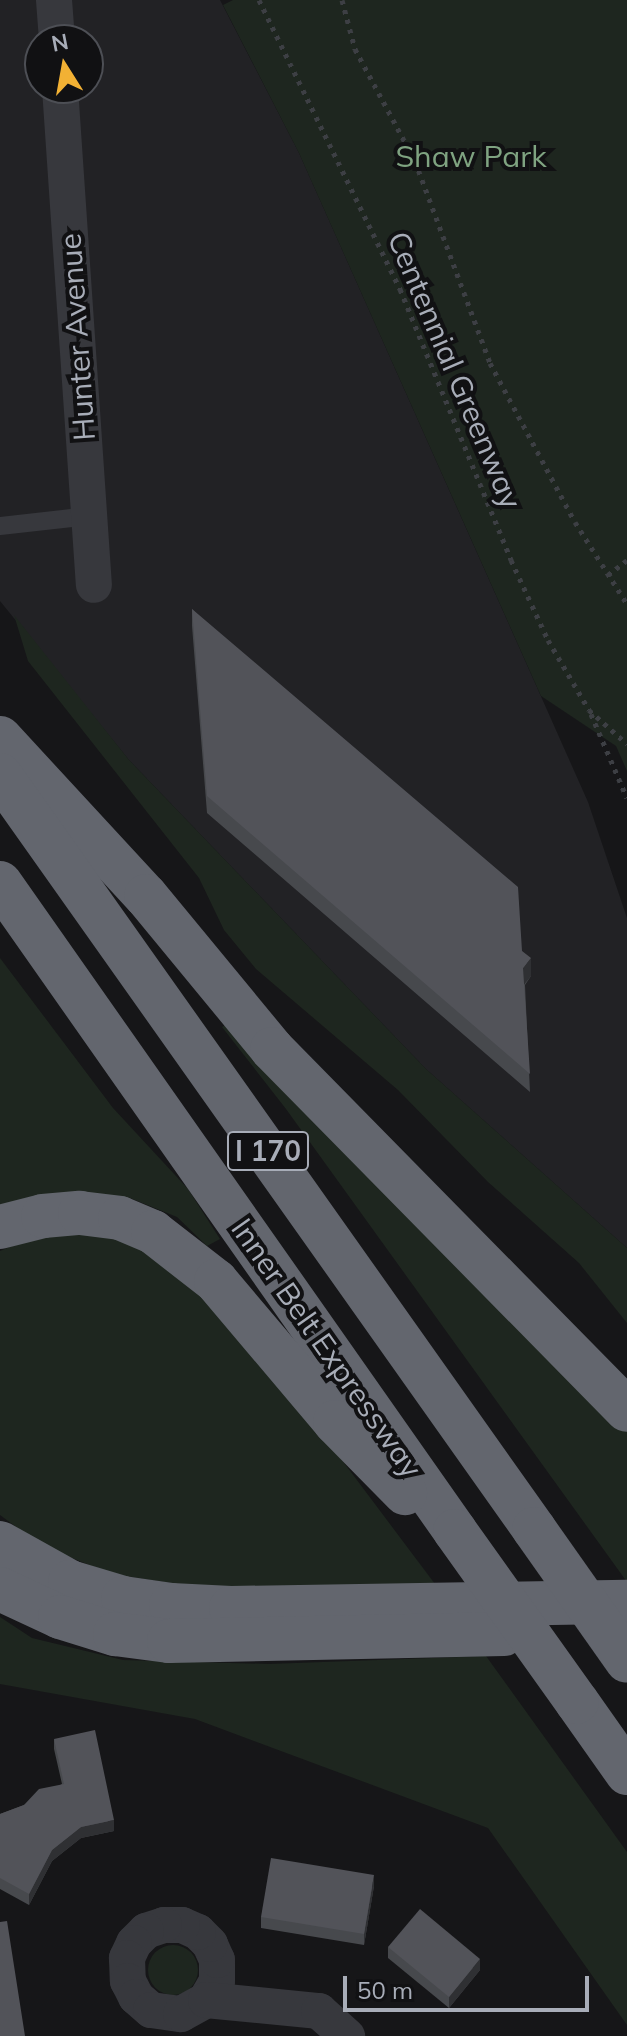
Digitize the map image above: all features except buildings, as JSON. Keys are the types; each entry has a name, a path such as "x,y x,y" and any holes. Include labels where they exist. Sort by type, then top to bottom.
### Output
{"highway":[{"path":"0,738 146,896 272,1049 627,1410"},
{"name":"I 170","path":"0,775 627,1661"},
{"name":"Inner Belt Expressway","path":"0,883 627,1773"},
{"path":"0,1227 43,1216 80,1213 120,1218 153,1232 216,1281 371,1461 414,1500 455,1531"},
{"path":"0,1543 70,1582 123,1598 171,1605 231,1608 627,1602"},
{"path":"0,1589 60,1617 115,1634 169,1641 627,1631"}],"street":[{"path":"54,0 56,24"},
{"name":"Hunter Avenue","path":"61,104 94,585"},
{"path":"206,2000 319,2011 347,2036"}],"lane":[{"path":"0,526 89,516"}],"path":[{"name":"Centennial Greenway","path":"259,0 400,289 535,613 589,710 627,744"},
{"path":"342,0 355,49 415,161 490,363 575,522 627,604"},
{"path":"608,575 627,560"},
{"path":"589,710 627,798"}],"shaded area":[{"path":"0,0 220,0 299,153 588,802 627,918 627,1248 426,1069 129,760 0,601"}],"green space":[{"name":"Shaw Park","path":"233,0 627,0 627,771 616,746 541,696 299,153 223,5"},
{"path":"14,615 129,760 426,1069 627,1248 627,1323 579,1263 488,1182 398,1090 256,969 224,930 199,878 28,661"},
{"path":"0,958 113,1108 188,1189 220,1239 207,1246 177,1217 130,1198 82,1193 0,1206"},
{"path":"231,1021 627,1430 627,1582 286,1109 222,1027"},
{"path":"87,1230 131,1240 248,1335 438,1588 209,1589 112,1574 42,1546 0,1515 0,1251 45,1232"},
{"path":"0,1617 32,1638 123,1660 269,1664 486,1656 627,1852 627,2025 488,1828 195,1719 0,1684"},
{"path":"173,1945 190,1953 198,1970 190,1987 173,1995 156,1987 148,1970 156,1953"}]}
